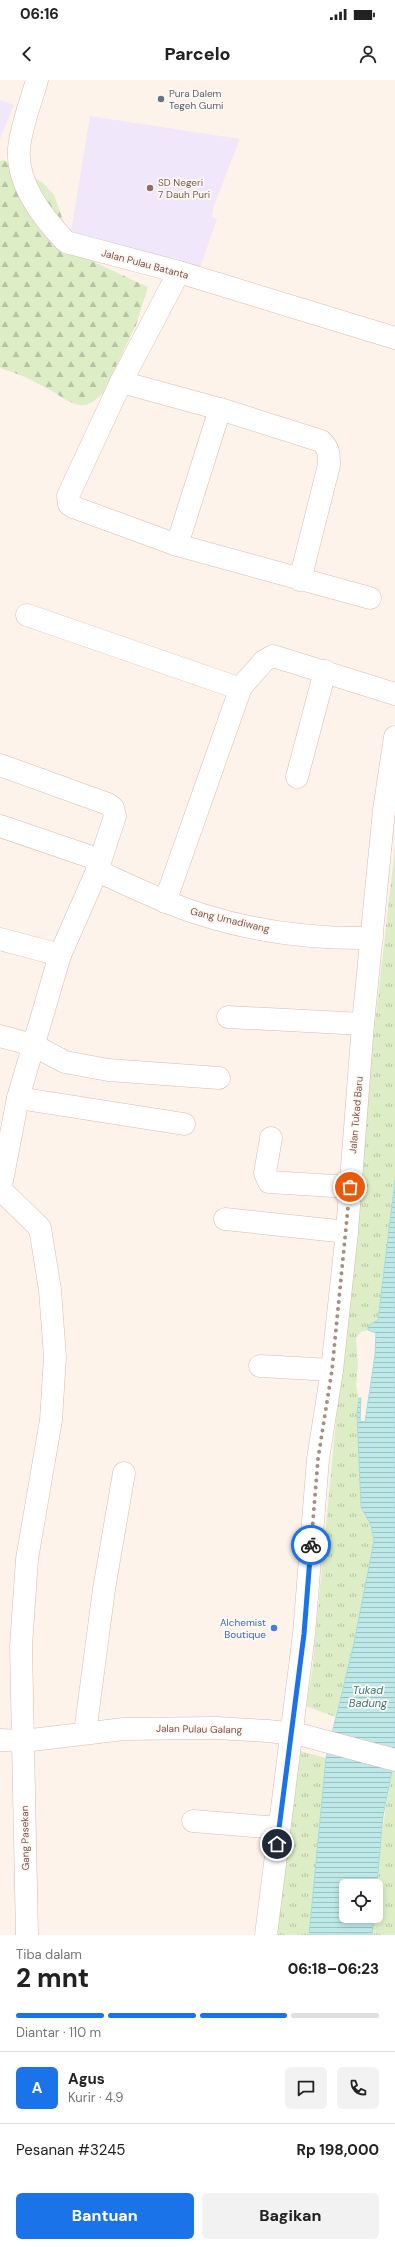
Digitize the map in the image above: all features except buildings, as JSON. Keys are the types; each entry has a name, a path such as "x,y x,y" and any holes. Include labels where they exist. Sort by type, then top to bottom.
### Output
{"street":[{"name":"Jalan Pulau Batanta","path":"37,80 19,148 19,164 25,185 52,228 66,242 179,272 395,338"},
{"path":"179,272 121,382 68,496 69,504 72,508 177,545 370,598"},
{"path":"121,382 220,409 321,441 329,451 329,465 300,580"},
{"path":"177,545 220,409"},
{"path":"27,615 230,686 241,687"},
{"path":"165,902 241,687 264,661 273,656 395,694"},
{"path":"297,777 325,671"},
{"name":"Jalan Tukad Baru","path":"266,1935 279,1828 296,1734 318,1459 332,1370 347,1232 363,1024 384,810 395,737"},
{"path":"0,764 108,804 113,808 115,816 98,865 60,955 33,1045 11,1107 0,1190"},
{"name":"Gang Umadiwang","path":"0,826 98,865 165,902 204,916 248,926 322,937 372,938"},
{"path":"0,939 60,955"},
{"path":"228,1017 363,1024"},
{"path":"0,1036 33,1045 65,1062 108,1070 219,1078"},
{"path":"11,1107 184,1124"},
{"path":"271,1138 264,1173 269,1182 350,1187"},
{"name":"Gang Pasekan","path":"0,1190 40,1228 50,1290 55,1357 51,1420 27,1559 22,1606 27,1935"},
{"path":"225,1219 347,1232"},
{"path":"260,1366 332,1370"},
{"path":"85,1733 104,1590 124,1473"},
{"name":"Jalan Pulau Galang","path":"0,1740 23,1741 124,1729 216,1728 296,1734 395,1760"},
{"path":"193,1822 279,1828"}],"shaded area":[{"path":"0,100 14,105 0,139"},
{"name":"SD Negeri 7 Dauh Puri","path":"90,116 240,139 213,208 212,217 217,219 200,268 71,232"}],"green space":[{"path":"4,160 43,183 54,195 64,223 79,255 148,287 136,325 103,393 89,404 79,405 71,402 31,380 0,368 0,161"},
{"path":"395,846 395,1180 378,1320 368,1326 368,1330 361,1332 356,1338 358,1365 356,1386 359,1398 357,1414 361,1507 371,1525 374,1541 354,1643 335,1717 306,1706 312,1672 367,1095"},
{"path":"296,1750 326,1758 309,1935 277,1935"},
{"path":"395,1756 395,1935 372,1935 373,1923 383,1923 383,1879 378,1879 388,1796"}],"water":[{"name":"Tukad Badung","path":"395,1180 395,1756 383,1816 377,1879 339,1879 339,1923 373,1923 372,1935 309,1935 326,1758 354,1643 374,1541 371,1525 361,1507 357,1414 359,1398 361,1398 360,1421 365,1422 375,1355 376,1333 368,1330 368,1326 378,1320"}],"way so far":[{"path":"311,1545 318,1459 332,1370 347,1232 350,1187"}],"place":[{"name":"Pura Dalem Tegeh Gumi","path":"161,99"},
{"name":"SD Negeri 7 Dauh Puri","path":"150,188"},
{"name":"Alchemist Boutique","path":"274,1628"}],"route":[{"path":"277,1844 290,1732 304,1634 311,1545"}]}
